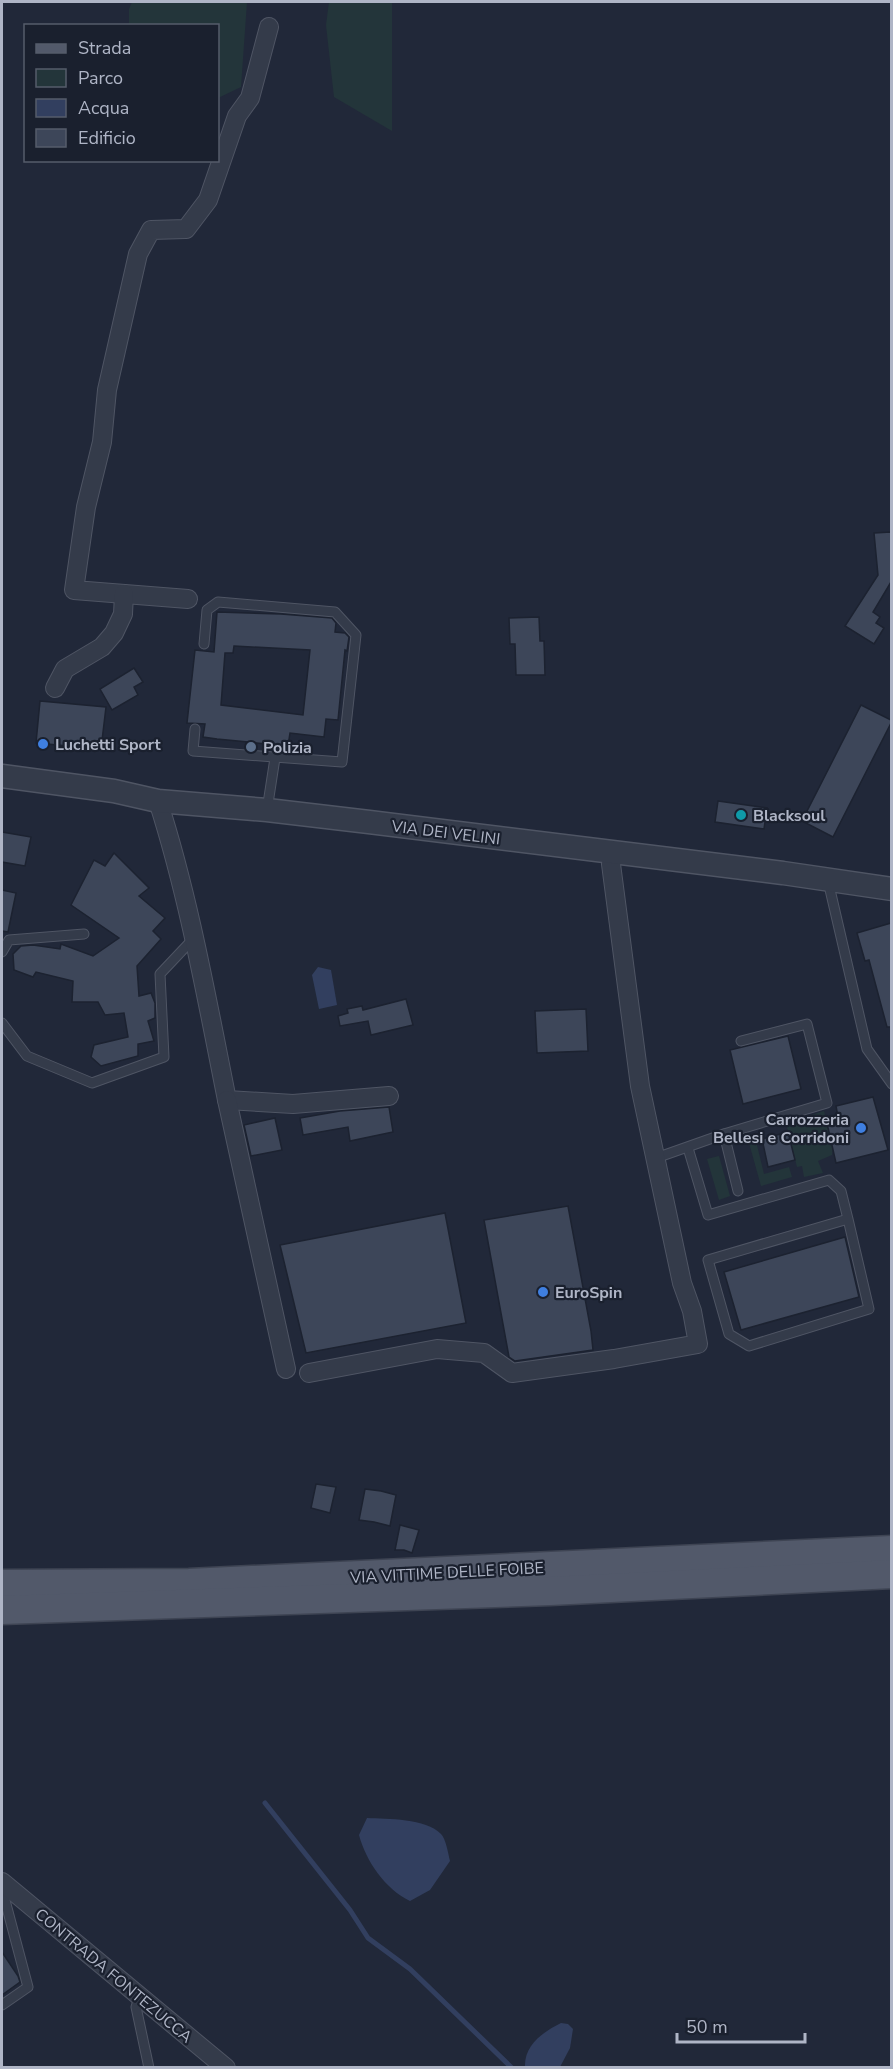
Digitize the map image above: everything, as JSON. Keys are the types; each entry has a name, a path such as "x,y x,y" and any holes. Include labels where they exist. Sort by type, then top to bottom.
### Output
{"main road":[{"name":"VIA VITTIME DELLE FOIBE","path":"2,1584 189,1583 891,1550"},
{"name":"VIA VITTIME DELLE FOIBE","path":"2,1610 550,1591 891,1574"}],"street":[{"path":"188,599 74,590 86,507 102,442 107,390 138,254 151,230 186,229 208,200 237,116 250,98 269,27"},
{"path":"55,688 65,669 102,647 114,633 123,614 124,594"},
{"name":"VIA DEI VELINI","path":"2,776 114,791 158,801 267,810 891,889"},
{"path":"158,801 194,938 286,1369"},
{"path":"309,1373 437,1349 484,1353 512,1373 614,1359 698,1344 692,1311 682,1283 638,1074 611,864 613,852"},
{"path":"227,1100 292,1104 389,1096"},
{"name":"CONTRADA FONTEZUCCA","path":"2,1882 139,1998 226,2067"}],"lane":[{"path":"195,729 193,751 342,762 356,635 335,612 218,602 207,610 204,644"},
{"path":"267,810 274,758"},
{"path":"828,881 867,1049 891,1084"},
{"path":"2,952 9,940 84,934"},
{"path":"2,1023 27,1056 92,1083 164,1057 160,974 194,938"},
{"path":"656,1158 724,1134 826,1103 807,1024 741,1041"},
{"path":"724,1134 738,1191"},
{"path":"688,1148 708,1215 829,1180 841,1191 848,1219 869,1309 749,1346 729,1334 708,1260 848,1219"},
{"path":"2,1889 28,1987 2,2005"},
{"path":"139,1998 136,2007 149,2067"}],"green space":[{"path":"132,2 247,2 241,87 219,98 219,24 129,24 129,9"},
{"path":"329,2 392,2 392,131 334,97 326,25"},
{"path":"824,1111 833,1147 832,1155 818,1161 823,1173 804,1177 802,1166 797,1167 786,1123"},
{"path":"756,1141 764,1174 789,1167 792,1177 761,1186 749,1143"},
{"path":"719,1156 730,1196 719,1200 707,1159"}],"water":[{"path":"318,967 331,970 337,1005 319,1009 312,975"},
{"path":"367,1818 416,1822 434,1829 443,1836 450,1861 430,1890 410,1901 385,1882 366,1855 359,1835"},
{"path":"561,2023 568,2024 573,2029 570,2048 560,2067 525,2067 531,2046 541,2035"}],"building":[{"path":"891,532 891,582 873,612 880,617 876,623 884,628 874,644 845,626 878,575 874,533"},
{"path":"217,612 332,618 336,623 335,632 345,633 349,637 347,651 345,650 338,720 326,719 324,737 290,733 288,746 203,737 205,724 187,723 195,650 214,652","holes":["234,646 310,650 303,715 221,705 225,653 233,653"]},
{"path":"539,617 540,641 544,641 545,675 516,675 515,644 510,644 509,618"},
{"path":"134,668 143,682 134,687 138,695 112,710 100,689"},
{"path":"40,701 106,707 101,749 36,743"},
{"path":"861,705 891,720 891,723 833,837 802,821"},
{"name":"Blacksoul","path":"718,801 767,808 764,829 715,822"},
{"path":"2,832 31,837 25,866 2,862"},
{"path":"114,853 149,888 139,896 165,918 153,931 161,939 137,966 139,996 151,993 155,1003 155,1018 148,1021 154,1041 138,1044 138,1056 101,1066 91,1057 94,1045 128,1037 124,1013 105,1015 98,1002 72,1002 73,981 36,972 33,977 14,970 13,954 21,946 33,945 60,949 61,944 93,956 119,938 71,905 94,860 105,866"},
{"path":"2,890 16,893 8,932 2,931"},
{"path":"891,923 891,1027 887,1027 869,960 865,961 857,933"},
{"path":"406,999 413,1025 371,1035 368,1021 340,1026 338,1016 348,1013 347,1009 362,1006 363,1010"},
{"path":"586,1009 588,1051 537,1053 535,1011"},
{"path":"788,1036 801,1089 743,1104 730,1050"},
{"name":"Carrozzeria Bellesi e Corridoni","path":"873,1097 888,1150 836,1163 826,1119 838,1117 836,1106"},
{"path":"389,1107 393,1132 350,1141 348,1127 303,1135 300,1118 340,1111"},
{"path":"275,1118 282,1150 251,1156 244,1125"},
{"path":"788,1132 795,1160 768,1167 762,1139"},
{"path":"568,1206 593,1350 515,1361 509,1357 484,1220"},
{"path":"445,1213 466,1323 306,1353 280,1245"},
{"path":"845,1237 859,1297 741,1330 724,1272"},
{"path":"316,1484 336,1487 330,1513 311,1508"},
{"path":"365,1489 396,1495 390,1526 359,1520"},
{"path":"400,1525 419,1530 412,1553 395,1550"},
{"path":"2,1952 20,1982 2,1995"}],"waterway":[{"path":"265,1803 350,1910 368,1938 410,1969 512,2068"}],"place":[{"name":"Luchetti Sport","path":"43,744"},
{"name":"Polizia","path":"251,747"},
{"name":"Blacksoul","path":"741,815"},
{"name":"Carrozzeria Bellesi e Corridoni","path":"861,1128"},
{"name":"EuroSpin","path":"543,1292"}]}
